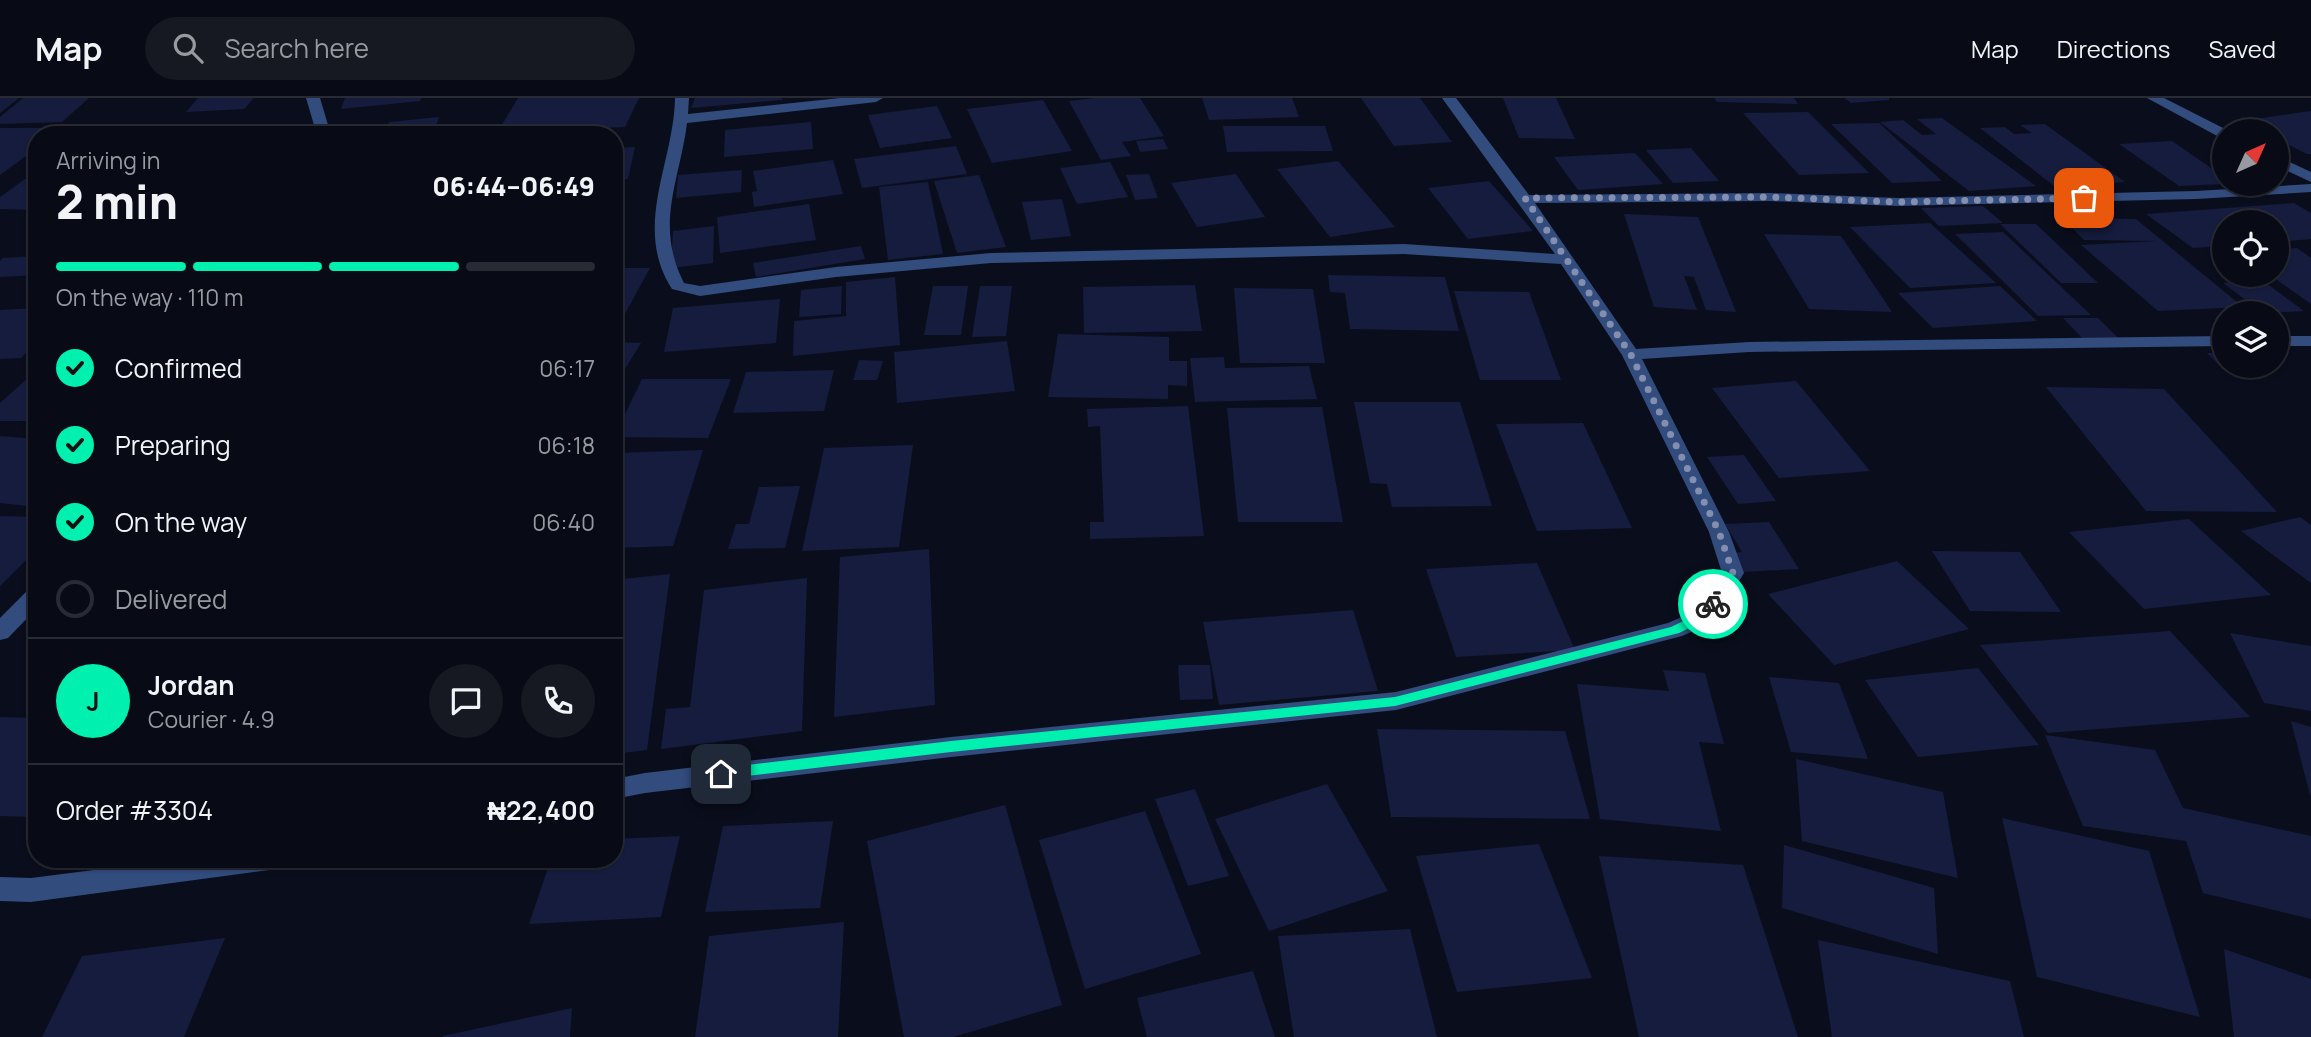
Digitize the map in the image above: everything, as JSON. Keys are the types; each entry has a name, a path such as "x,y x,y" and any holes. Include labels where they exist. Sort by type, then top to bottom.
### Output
{"street":[{"path":"313,98 321,126"},
{"path":"682,98 683,119 662,212 669,270 678,286 700,291 836,272 991,258 1404,249 1567,260"},
{"path":"683,119 876,98"},
{"path":"623,787 645,782 951,747 1395,701 1674,630 1706,615 1733,573 1719,532 1631,355 1525,198 1449,98"},
{"path":"2154,98 2212,128"},
{"path":"2289,166 2311,178"},
{"path":"1525,198 1770,197 1898,202 2196,195 2311,188"},
{"path":"1631,355 1749,347 2212,341"},
{"path":"2289,341 2311,341"},
{"path":"0,632 28,603"},
{"path":"0,889 31,890 200,868"}],"building":[{"path":"0,98 19,98 0,113"},
{"path":"23,98 89,98 62,122 0,124 0,117"},
{"path":"198,98 254,98 244,109 186,112"},
{"path":"345,98 421,98 420,101 341,109"},
{"path":"518,98 639,98 625,127 501,126"},
{"path":"695,98 782,98 782,100 691,108"},
{"path":"1140,98 1164,136 1122,142 1131,156 1101,160 1069,101"},
{"path":"1202,98 1292,98 1299,117 1209,120"},
{"path":"1361,98 1420,98 1452,142 1394,146"},
{"path":"1503,98 1556,98 1575,139 1519,138"},
{"path":"1714,98 1794,98 1798,104 1717,102"},
{"path":"1844,98 1889,98 1889,100 1851,103"},
{"path":"1043,100 1072,151 992,163 967,109"},
{"path":"937,106 952,138 880,148 868,115"},
{"path":"2311,111 2311,154 2289,145 2289,119 2255,119"},
{"path":"1808,112 1869,173 1799,175 1743,113"},
{"path":"439,117 436,126 387,126 389,122"},
{"path":"1942,118 2036,186 1969,191 1880,122 1903,120 1922,135 1936,134 1917,119"},
{"path":"811,122 813,149 724,157 725,130"},
{"path":"1879,123 1942,181 1892,183 1831,124"},
{"path":"2045,124 2125,182 2054,186 1980,128 2005,127 2014,134 2032,133 2020,125"},
{"path":"1223,126 1325,126 1333,151 1227,152"},
{"path":"0,128 28,128 28,155 0,175"},
{"path":"1163,139 1168,149 1140,152 1136,141"},
{"path":"2172,141 2212,169 2212,185 2179,186 2119,144"},
{"path":"956,146 967,174 862,188 854,159"},
{"path":"635,147 628,179 623,179 623,148"},
{"path":"1691,148 1719,181 1673,183 1646,150"},
{"path":"1635,153 1663,184 1578,190 1554,157"},
{"path":"833,160 843,194 754,207 752,192 757,191 753,171"},
{"path":"1338,161 1395,227 1330,237 1277,169"},
{"path":"1110,162 1128,197 1077,204 1060,168"},
{"path":"742,170 741,192 676,198 678,175"},
{"path":"1149,174 1158,198 1135,200 1126,175"},
{"path":"1236,174 1265,217 1197,227 1171,183"},
{"path":"979,175 1006,247 957,253 934,181"},
{"path":"28,179 28,210 0,209 0,197"},
{"path":"1489,181 1533,231 1468,239 1428,188"},
{"path":"928,182 943,254 888,260 879,187"},
{"path":"1062,199 1071,236 1031,240 1022,202"},
{"path":"2294,203 2311,213 2311,239 2289,241 2289,210 2212,210 2212,247 2193,248 2146,214"},
{"path":"809,204 816,240 720,253 717,217"},
{"path":"1983,206 2003,223 1939,226 1921,208"},
{"path":"1624,214 1698,217 1736,312 1706,310 1694,277 1684,276 1697,310 1654,307"},
{"path":"2062,218 2136,219 2212,282 2212,287 2219,287 2236,301 2212,301 2212,308 2158,311 2081,245 2157,241 2084,240"},
{"path":"1930,223 1996,283 1910,288 1850,227"},
{"path":"2000,224 2036,224 2098,283 2061,283"},
{"path":"714,226 713,263 671,268 673,231"},
{"path":"2003,232 2091,315 2038,316 1955,234"},
{"path":"1764,234 1841,236 1892,312 1809,309"},
{"path":"861,246 865,259 756,277 753,263"},
{"path":"2297,248 2311,258 2311,304 2287,287 2289,249"},
{"path":"28,257 28,275 0,277 0,261 3,258"},
{"path":"623,268 650,268 623,318"},
{"path":"1328,275 1445,277 1459,331 1350,329 1345,293 1330,292"},
{"path":"895,277 900,345 793,356 794,321 846,316 846,282"},
{"path":"1195,285 1202,331 1084,333 1083,287"},
{"path":"842,286 841,314 799,317 801,290"},
{"path":"933,286 968,286 961,335 924,335"},
{"path":"980,286 1012,286 1006,336 972,337"},
{"path":"2000,286 2037,321 1933,328 1898,293"},
{"path":"2228,287 2271,287 2304,311 2289,312 2289,301 2247,301"},
{"path":"1234,288 1313,289 1325,363 1240,363"},
{"path":"1454,291 1529,292 1561,380 1480,380"},
{"path":"780,299 776,343 664,352 673,308"},
{"path":"28,308 28,351 21,358 0,359 0,310"},
{"path":"2063,318 2098,318 2118,338 2082,338"},
{"path":"1058,334 1169,337 1169,361 1187,361 1187,386 1168,385 1168,399 1048,397"},
{"path":"1007,341 1015,391 897,403 894,352"},
{"path":"623,342 641,343 623,372"},
{"path":"1224,357 1225,368 1309,366 1317,399 1195,402 1190,358"},
{"path":"859,360 883,361 877,380 853,380"},
{"path":"834,370 824,411 733,413 746,372"},
{"path":"28,378 28,421 0,421 0,403"},
{"path":"642,379 731,379 708,438 623,437 623,418"},
{"path":"1796,381 1870,471 1779,478 1712,388"},
{"path":"2046,387 2164,389 2277,512 2146,511"},
{"path":"1354,402 1460,402 1492,506 1392,507 1387,484 1370,483"},
{"path":"1188,406 1204,536 1090,539 1090,522 1104,522 1100,426 1088,427 1087,409"},
{"path":"1322,407 1343,522 1238,522 1227,408"},
{"path":"1583,423 1632,528 1537,531 1496,424"},
{"path":"0,436 28,438 28,506 0,503"},
{"path":"913,445 899,547 802,551 824,448"},
{"path":"703,450 673,546 623,548 623,453"},
{"path":"1744,455 1776,501 1738,504 1707,457"},
{"path":"800,486 785,548 728,549 736,524 749,524 759,487"},
{"path":"0,516 28,517 28,558 0,586"},
{"path":"2300,517 2311,525 2311,583 2241,531"},
{"path":"2189,519 2271,595 2144,609 2069,532"},
{"path":"1769,522 1799,569 1741,572 1730,553 1742,552 1725,524"},
{"path":"929,549 935,705 834,717 840,557"},
{"path":"1932,551 2020,552 2061,612 1970,611"},
{"path":"1897,561 1969,629 1834,665 1768,594"},
{"path":"1537,563 1575,650 1456,657 1426,569"},
{"path":"670,574 647,750 623,753 623,579"},
{"path":"807,578 802,731 661,749 666,709 690,707 704,590"},
{"path":"1353,610 1378,691 1219,705 1203,622"},
{"path":"2170,631 2250,717 2048,733 1980,645"},
{"path":"2230,633 2311,646 2311,711 2264,703"},
{"path":"1178,665 1210,665 1213,699 1180,700"},
{"path":"1978,668 2039,745 1918,757 1865,680"},
{"path":"1663,670 1705,673 1724,744 1699,742 1721,831 1600,819 1577,684 1669,691"},
{"path":"1769,677 1839,683 1868,759 1791,752"},
{"path":"0,717 28,718 28,817 0,816"},
{"path":"2291,721 2311,727 2310,795"},
{"path":"1377,729 1565,731 1590,819 1391,817"},
{"path":"2045,735 2155,750 2183,808 2311,836 2311,919 2203,893 2186,841 2083,826"},
{"path":"1796,759 1943,792 1958,878 1802,841"},
{"path":"1327,784 1388,891 1269,931 1215,819"},
{"path":"1195,789 1229,876 1188,886 1155,799"},
{"path":"1005,805 1062,1005 953,1037 904,1037 867,841"},
{"path":"1145,811 1201,954 1085,989 1039,840"},
{"path":"2002,818 2149,851 2200,1017 2037,977"},
{"path":"833,821 820,908 705,912 723,826"},
{"path":"680,836 661,917 529,924 548,868 623,868 623,839"},
{"path":"1539,844 1592,978 1457,992 1416,856"},
{"path":"1784,845 1934,888 1938,954 1782,908"},
{"path":"1599,856 1743,865 1798,1037 1639,1037"},
{"path":"844,922 838,1037 695,1037 709,936"},
{"path":"1410,929 1437,1037 1294,1037 1278,936"},
{"path":"225,938 184,1037 42,1037 82,956"},
{"path":"1818,940 2010,981 2024,1037 1832,1037"},
{"path":"2224,949 2311,979 2311,1037 2234,1037"},
{"path":"1253,971 1275,1037 1147,1037 1137,998"},
{"path":"572,1008 570,1037 443,1037 443,1036"}],"way so far":[{"path":"1713,604 1733,573 1719,532 1631,355 1525,198 1770,197 1898,202 2084,198"}],"route":[{"path":"721,774 1395,701 1674,630 1706,615 1713,604"}]}
